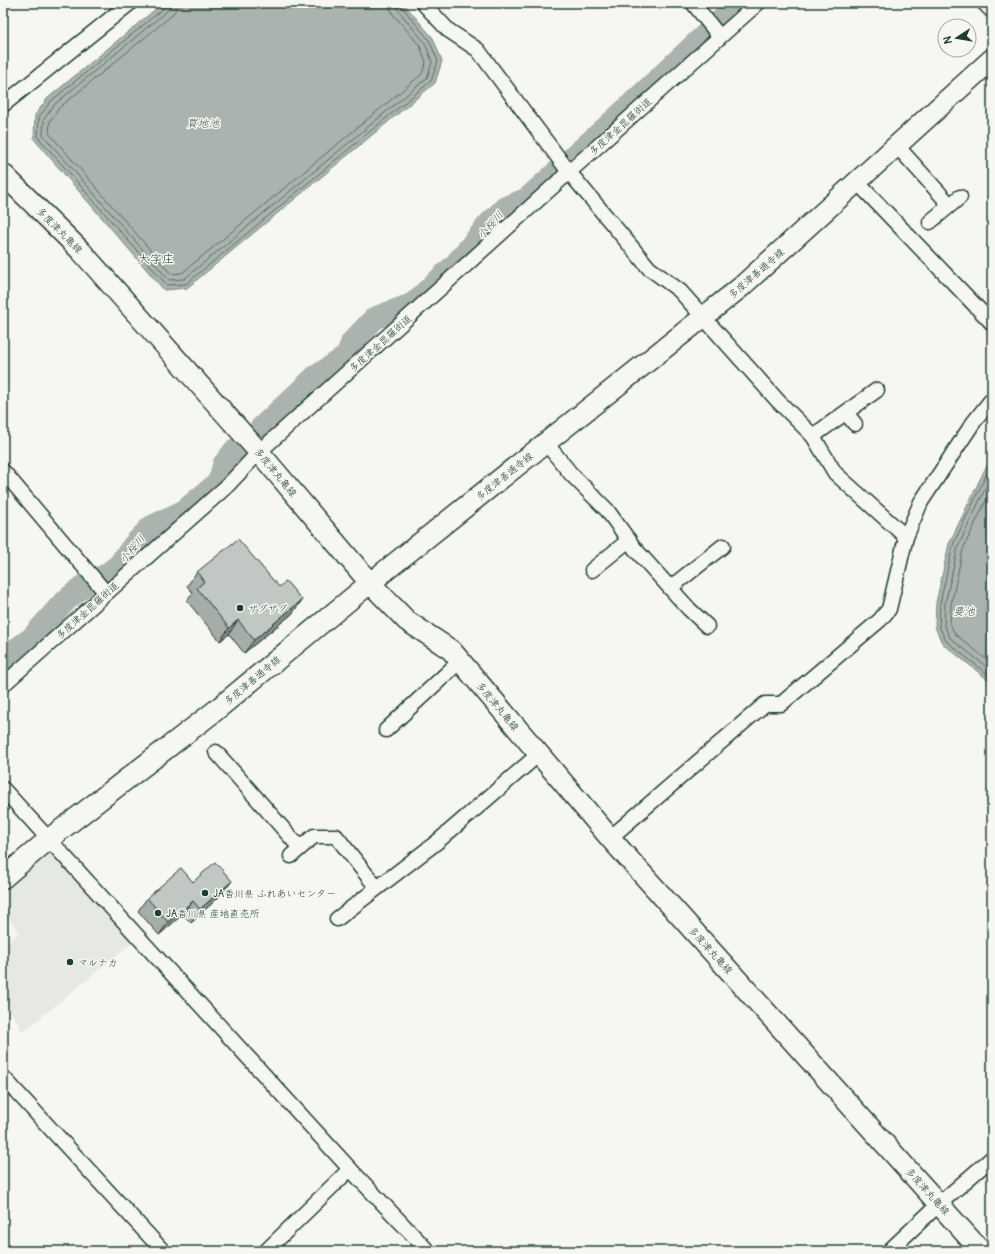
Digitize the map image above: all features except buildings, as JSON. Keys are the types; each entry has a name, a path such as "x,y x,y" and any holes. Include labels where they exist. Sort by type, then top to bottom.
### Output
{"main road":[{"name":"多度津善通寺線","path":"3,878 49,838 215,711 370,583 741,287 992,59"},
{"name":"多度津丸亀線","path":"3,174 81,251 259,452 370,583 407,621 451,650 610,838 982,1251"}],"street":[{"path":"3,105 130,3"},
{"path":"423,3 448,30 478,50 569,172 649,268 680,291 778,401 813,436 835,473 906,537"},
{"path":"693,3 720,37"},
{"name":"多度津金毘羅街道","path":"3,685 103,589 227,486 259,452 758,3"},
{"path":"984,3 992,11"},
{"path":"897,146 955,201 930,222"},
{"path":"857,182 992,323"},
{"path":"813,436 877,390"},
{"path":"610,838 765,704 781,704 880,620 889,609 906,537 921,502 973,423 992,399"},
{"path":"846,413 855,424"},
{"path":"546,443 571,474 607,510 635,549 688,609 707,626"},
{"path":"3,471 103,589"},
{"path":"592,570 628,540"},
{"path":"670,588 724,546"},
{"path":"386,730 460,661"},
{"path":"216,752 295,852 314,836 336,836 377,888"},
{"path":"337,920 437,842 539,754"},
{"path":"3,789 350,1169 428,1251"},
{"path":"3,1077 163,1251"},
{"path":"889,1251 939,1204 992,1158"},
{"path":"266,1251 350,1169"}],"shaded area":[{"path":"53,850 134,941 23,1032 3,998 3,946 20,932 3,913 3,888"}],"water":[{"name":"買地池","path":"163,3 403,3 433,38 442,61 435,83 187,288 164,290 34,139 35,115 48,98"},
{"name":"要池","path":"992,458 992,683 942,643 935,627 936,603 949,544 985,469"}],"waterway":[{"name":"小桜川","path":"261,428 315,377 347,356 352,342 375,318 413,304 455,265 488,225 505,208 527,199 621,114 739,3"},
{"name":"小桜川","path":"3,659 32,638 64,602 82,587 108,574 119,565 134,545 151,527 184,511 219,482 224,464 235,450"}],"place":[{"name":"ザグザグ","path":"240,608"},
{"name":"JA香川県 ふれあいセンター","path":"205,893"},
{"name":"JA香川県 産地直売所","path":"158,913"},
{"name":"マルナカ","path":"70,962"}],"district":[{"name":"大字庄","path":"156,259"}]}
